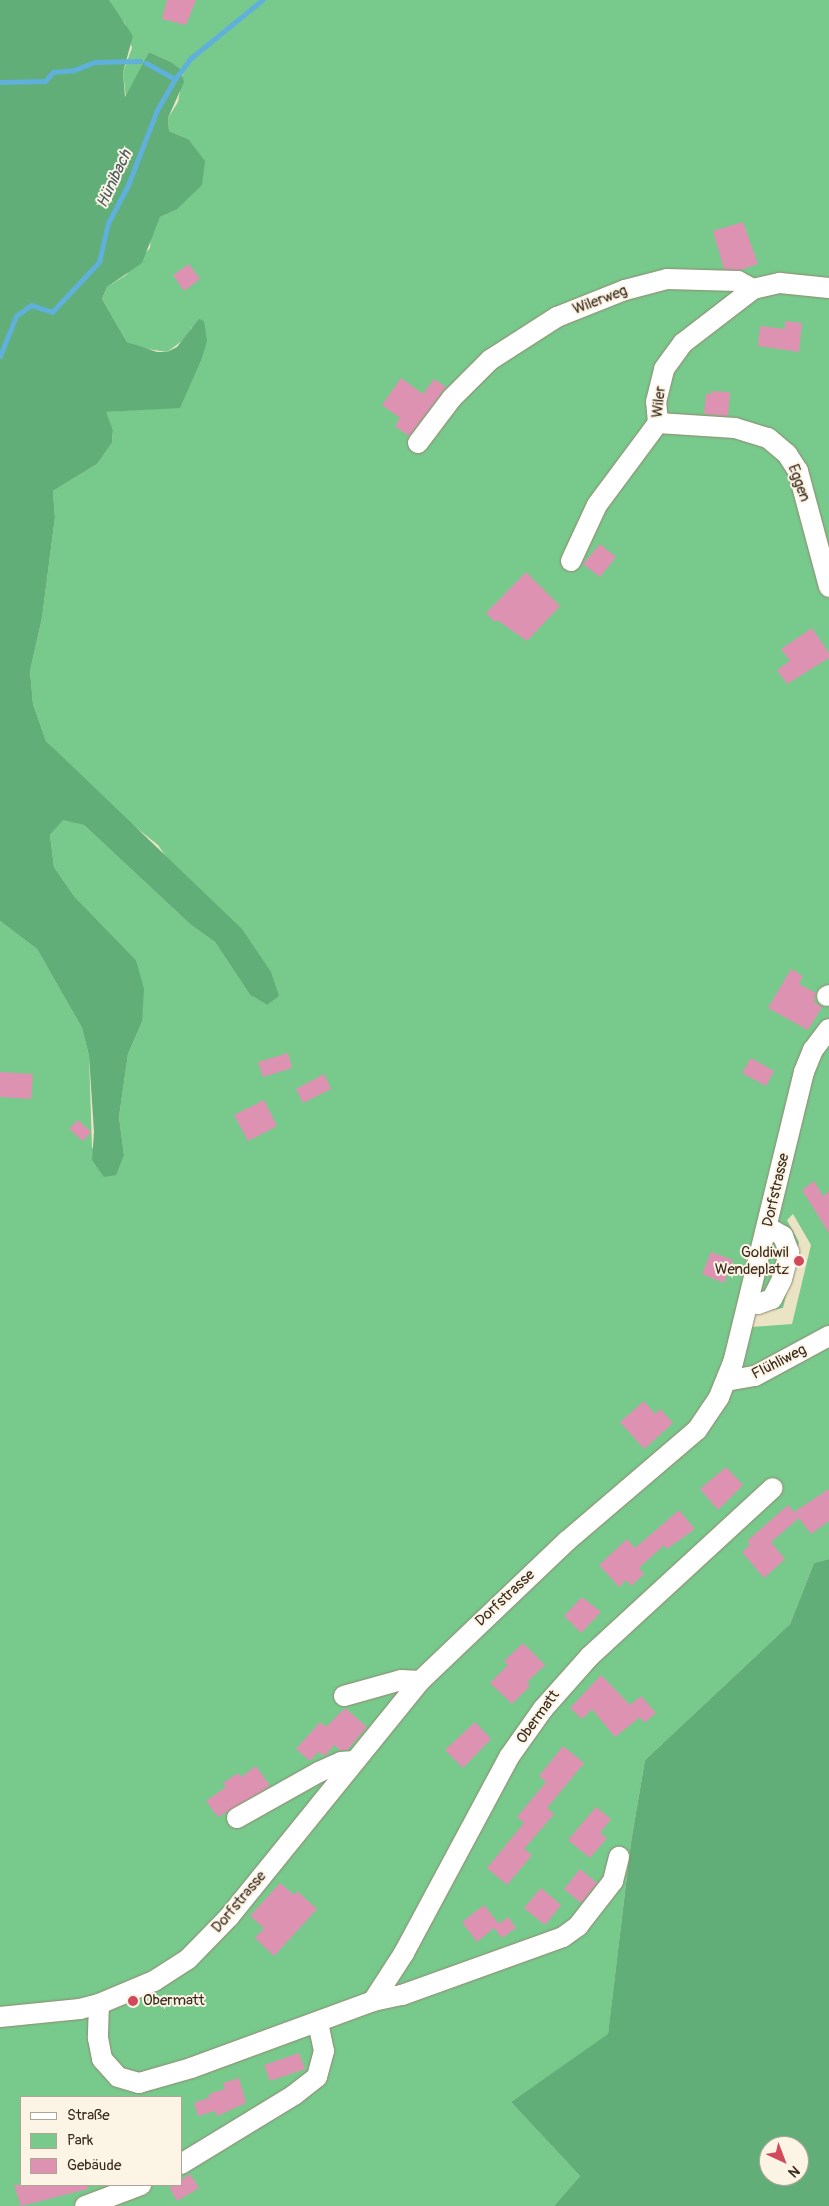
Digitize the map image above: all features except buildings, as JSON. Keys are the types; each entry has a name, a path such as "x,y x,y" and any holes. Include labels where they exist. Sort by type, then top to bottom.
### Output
{"street":[{"name":"Wilerweg","path":"418,443 471,377 490,360 557,316 625,290 667,279 738,281 753,289"},
{"path":"753,289 780,283 829,288"},
{"name":"Wiler","path":"571,561 597,505 658,423 656,402 664,370 683,343 753,289"},
{"name":"Eggen","path":"658,423 735,428 768,438 787,454 798,471 829,586"},
{"name":"Dorfstrasse","path":"0,2017 80,2009 99,2004 154,1981 203,1945 420,1681 567,1541 684,1444 709,1414 726,1381 768,1227 808,1058 829,1029"},
{"path":"749,1301 758,1304 772,1299 782,1279 789,1252 784,1236 768,1227"},
{"name":"Flühliweg","path":"726,1381 754,1376 829,1336"},
{"name":"Obermatt","path":"373,2001 404,1953 510,1756 543,1709 590,1656 773,1488"},
{"path":"344,1696 401,1680 420,1681"},
{"path":"237,1818 318,1772 341,1762 354,1761"},
{"path":"99,2004 98,2038 102,2058 118,2077 139,2082 191,2068 318,2023 373,2001 402,1995 564,1937 578,1926 614,1881 619,1857"},
{"path":"182,2163 294,2095 316,2077 324,2051 318,2023"},
{"path":"85,2206 138,2186"}],"green space":[{"path":"0,0 109,0 133,36 123,72 125,97 149,52 171,62 181,70 184,82 168,118 169,131 188,139 205,161 202,185 176,210 160,217 142,263 107,287 102,299 127,342 157,352 167,352 177,347 199,319 204,321 207,341 202,358 180,408 106,412 113,430 112,443 97,464 53,491 55,517 42,618 30,671 33,704 46,741 242,929 271,972 279,996 267,1005 250,995 215,942 191,925 84,825 63,820 50,835 54,867 74,896 136,960 144,989 142,1022 128,1054 119,1117 124,1155 116,1175 104,1177 92,1160 94,1132 89,1056 82,1028 37,949 0,921"},
{"path":"109,0 829,0 829,1559 814,1563 790,1624 645,1760 631,1842 608,2035 511,2102 580,2176 554,2206 0,2206 0,921 37,949 82,1028 89,1056 92,1148 124,1155 119,1117 128,1054 142,1022 136,960 74,896 54,867 50,835 63,819 84,825 191,925 215,942 250,995 267,1005 158,845 114,810 46,741 33,704 30,671 42,618 55,517 53,491 97,464 112,443 113,430 105,412 180,407 192,327 186,338 167,352 141,348 127,342 102,299 107,287 126,275 150,248 151,234 160,217 176,210 188,139 169,131 168,118 178,102 183,74 171,62 149,52 126,98 123,72 132,48 125,23 114,13","holes":["793,1214 811,1245 792,1324 752,1327 756,1313 783,1308 799,1242 787,1220"]},
{"path":"829,1559 829,2206 554,2206 580,2176 511,2102 608,2034 631,1842 645,1760 790,1624 814,1563"}],"waterway":[{"name":"Hünibach","path":"0,356 16,316 31,305 52,312 99,262 108,223 128,185 157,110 175,79 191,58 262,0"},
{"path":"0,82 45,81 53,72 74,70 95,62 140,61"},
{"path":"146,63 175,79"}],"place":[{"name":"Goldiwil Wendeplatz","path":"799,1261"},
{"name":"Obermatt","path":"133,2001"}]}
